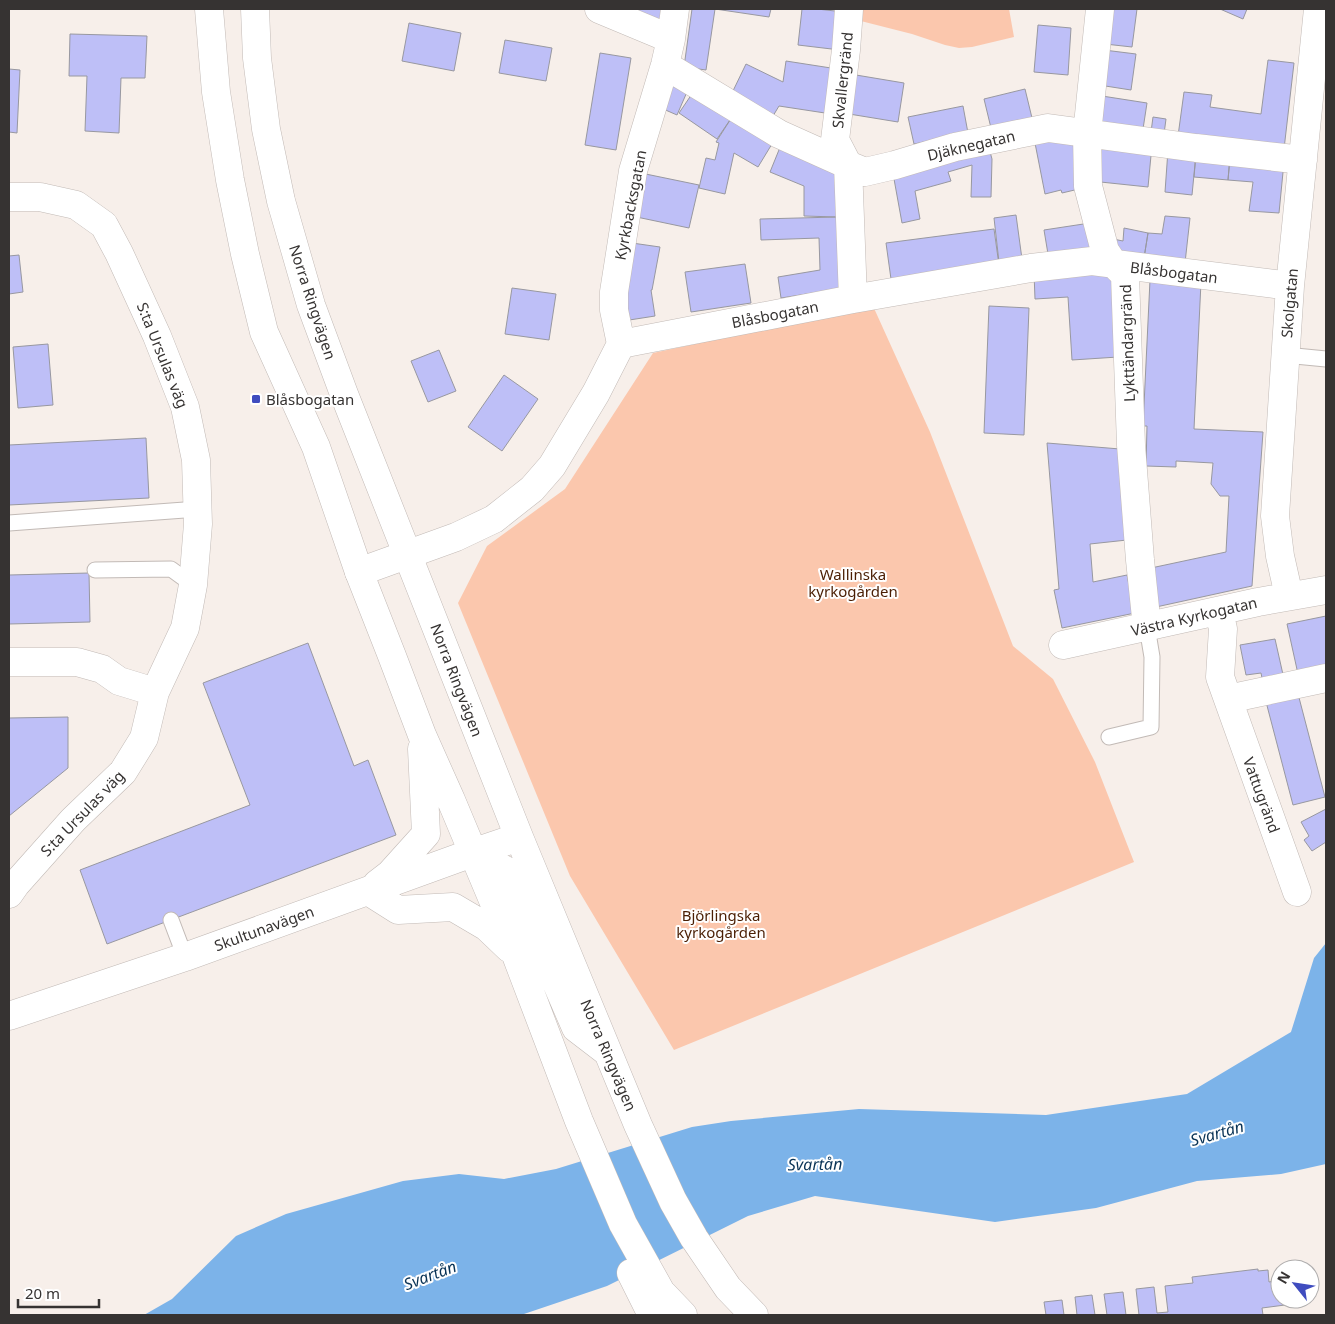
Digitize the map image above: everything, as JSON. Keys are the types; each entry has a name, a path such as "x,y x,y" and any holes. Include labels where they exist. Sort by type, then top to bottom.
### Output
{"street":[{"path":"209,9 216,92 230,180 245,254 264,332 316,446 359,572 422,735 516,955 580,1121 623,1224 661,1292 682,1315"},
{"name":"Norra Ringvägen","path":"255,9 257,58 266,130 281,201 312,305 344,394 519,837 638,1125 673,1202 694,1238 728,1288 754,1315"},
{"path":"598,9 671,39"},
{"name":"Kyrkbacksgatan","path":"621,344 614,310 614,292 633,171 665,65 675,9"},
{"name":"Skvallergränd","path":"849,9 835,140 848,165 852,299"},
{"name":"Lykttändargränd","path":"1100,9 1087,134 1088,186 1105,251 1125,275 1131,445 1147,627"},
{"name":"Skolgatan","path":"1289,596 1274,516 1290,286 1303,160 1319,75 1315,9"},
{"name":"Djäknegatan","path":"665,65 779,134 865,172 955,147 1048,128 1303,160"},
{"name":"S:ta Ursulas väg","path":"9,197 40,197 76,205 104,225 157,336 185,407 196,460 198,509 194,585 185,628 155,692 144,738 123,772 73,820 9,894"},
{"name":"Blåsbogatan","path":"621,344 852,299 1032,268 1092,261 1290,286"},
{"path":"359,572 456,537 494,519 532,489 552,466 592,402 621,344"},
{"name":"Västra Kyrkogatan","path":"1062,645 1258,602 1326,590"},
{"name":"Vattugränd","path":"1218,611 1223,629 1220,677 1297,892"},
{"path":"9,662 77,662 102,669 119,681 155,692"},
{"path":"1228,699 1326,678"},
{"path":"422,735 426,834 390,874 368,891 398,910 453,907 487,927 516,955"},
{"name":"Skultunavägen","path":"9,1016 185,957 519,837"},
{"path":"472,853 507,872 576,1028 607,1052"},
{"path":"623,1224 616,1241 652,1315"},
{"path":"727,1315 728,1288"}],"lane":[{"path":"1285,355 1326,359"},
{"path":"9,523 198,509"},
{"path":"95,570 171,569 194,585"},
{"path":"1109,737 1151,727 1152,656 1147,627"},
{"path":"171,920 185,957"}],"green space":[{"path":"849,9 1009,9 1014,37 972,47 959,48 849,18"},
{"path":"873,306 930,432 1013,646 1053,679 1095,762 1134,862 674,1050 570,876 458,603 487,546 565,489 653,353"}],"water":[{"name":"Svartån","path":"1326,943 1326,1164 1281,1174 1197,1181 1096,1208 995,1222 815,1196 748,1216 607,1286 521,1315 144,1315 172,1299 236,1236 286,1214 403,1181 459,1174 504,1179 556,1169 692,1127 731,1121 859,1109 1046,1115 1187,1094 1291,1032 1314,958"}],"building":[{"path":"616,9 671,9 666,26"},
{"path":"692,9 715,9 706,70 684,67"},
{"path":"715,9 771,9 769,17"},
{"path":"802,9 844,12 840,50 798,45"},
{"path":"1109,9 1137,9 1132,47 1105,44"},
{"path":"1220,9 1247,9 1243,19"},
{"path":"409,23 461,33 454,71 402,61"},
{"path":"1038,25 1071,28 1068,75 1034,72"},
{"path":"70,34 147,36 145,78 121,78 119,133 85,131 87,76 69,76"},
{"path":"505,40 552,48 546,81 499,73"},
{"path":"1104,50 1136,54 1131,90 1099,85"},
{"path":"600,53 631,58 616,150 585,145"},
{"path":"1268,60 1294,63 1284,149 1178,136 1184,92 1212,95 1210,107 1261,114"},
{"path":"786,61 831,68 825,113 779,106 773,116 731,95 746,64 783,82"},
{"path":"9,69 20,70 17,133 9,132"},
{"path":"850,74 904,83 898,122 843,113"},
{"path":"666,75 690,85 677,115 654,105"},
{"path":"696,88 734,114 717,139 679,113"},
{"path":"1025,89 1032,118 991,128 984,99"},
{"path":"1102,96 1147,103 1143,129 1097,122"},
{"path":"963,106 968,133 914,144 908,117"},
{"path":"734,114 775,139 758,167 734,153 725,194 699,188 706,158 715,160 719,143 716,142"},
{"path":"1153,117 1166,119 1164,134 1151,132"},
{"path":"1071,136 1083,188 1062,193 1061,190 1045,194 1034,138"},
{"path":"783,140 838,163 837,217 804,216 804,186 770,172"},
{"path":"1095,140 1152,145 1148,187 1091,181"},
{"path":"987,141 992,159 991,197 971,197 972,165 948,172 951,181 915,191 920,219 902,223 892,168"},
{"path":"1168,150 1196,154 1192,195 1165,192"},
{"path":"1196,154 1230,157 1228,180 1194,177"},
{"path":"1230,157 1284,162 1279,213 1249,211 1253,182 1228,180"},
{"path":"636,172 699,185 689,228 627,215"},
{"path":"1016,215 1022,259 999,262 994,218"},
{"path":"1165,216 1190,218 1185,263 1144,258 1148,233 1162,234"},
{"path":"837,217 839,289 781,298 778,277 820,270 819,238 761,240 760,219"},
{"path":"1090,223 1094,247 1048,254 1044,230"},
{"path":"1124,228 1148,233 1144,258 1111,253 1113,239 1123,241"},
{"path":"994,229 999,265 891,279 886,243"},
{"path":"625,242 660,247 651,290 655,316 623,321"},
{"path":"19,255 23,292 9,294 9,256"},
{"path":"745,264 751,303 691,312 685,272"},
{"path":"1112,268 1118,357 1072,360 1068,297 1035,299 1034,273"},
{"path":"1150,280 1201,282 1194,429 1263,432 1252,586 1156,607 1151,568 1226,552 1229,496 1220,496 1211,484 1213,463 1176,461 1176,467 1146,466 1147,426 1143,426"},
{"path":"512,288 556,294 549,340 505,334"},
{"path":"989,306 1029,308 1024,435 984,433"},
{"path":"48,344 53,405 18,408 13,347"},
{"path":"439,350 456,391 428,402 411,361"},
{"path":"504,375 538,399 502,451 468,427"},
{"path":"146,438 149,498 9,505 9,445"},
{"path":"1047,443 1120,449 1127,540 1090,544 1093,582 1127,575 1135,613 1062,628 1054,590 1059,589"},
{"path":"89,573 90,622 9,624 9,575"},
{"path":"1326,616 1326,668 1298,674 1287,624"},
{"path":"1275,639 1284,679 1263,683 1261,673 1246,675 1240,645"},
{"path":"308,643 354,766 368,760 396,835 107,944 80,870 250,805 203,683"},
{"path":"1297,690 1325,797 1293,805 1265,698"},
{"path":"68,717 68,768 9,816 9,718"},
{"path":"1326,809 1326,842 1312,851 1304,840 1309,836 1301,822"},
{"path":"1258,1269 1258,1271 1268,1270 1270,1307 1262,1308 1263,1315 1139,1315 1136,1289 1154,1287 1157,1313 1168,1312 1165,1286 1193,1283 1192,1277"},
{"path":"1123,1292 1126,1315 1107,1315 1104,1294"},
{"path":"1092,1295 1095,1315 1077,1315 1075,1297"},
{"path":"1062,1300 1064,1315 1046,1315 1044,1302"}],"place":[{"name":"Blåsbogatan","path":"256,399"}],"park label":[{"name":"Wallinska kyrkogården","path":"853,582"},
{"name":"Björlingska kyrkogården","path":"721,924"}]}
